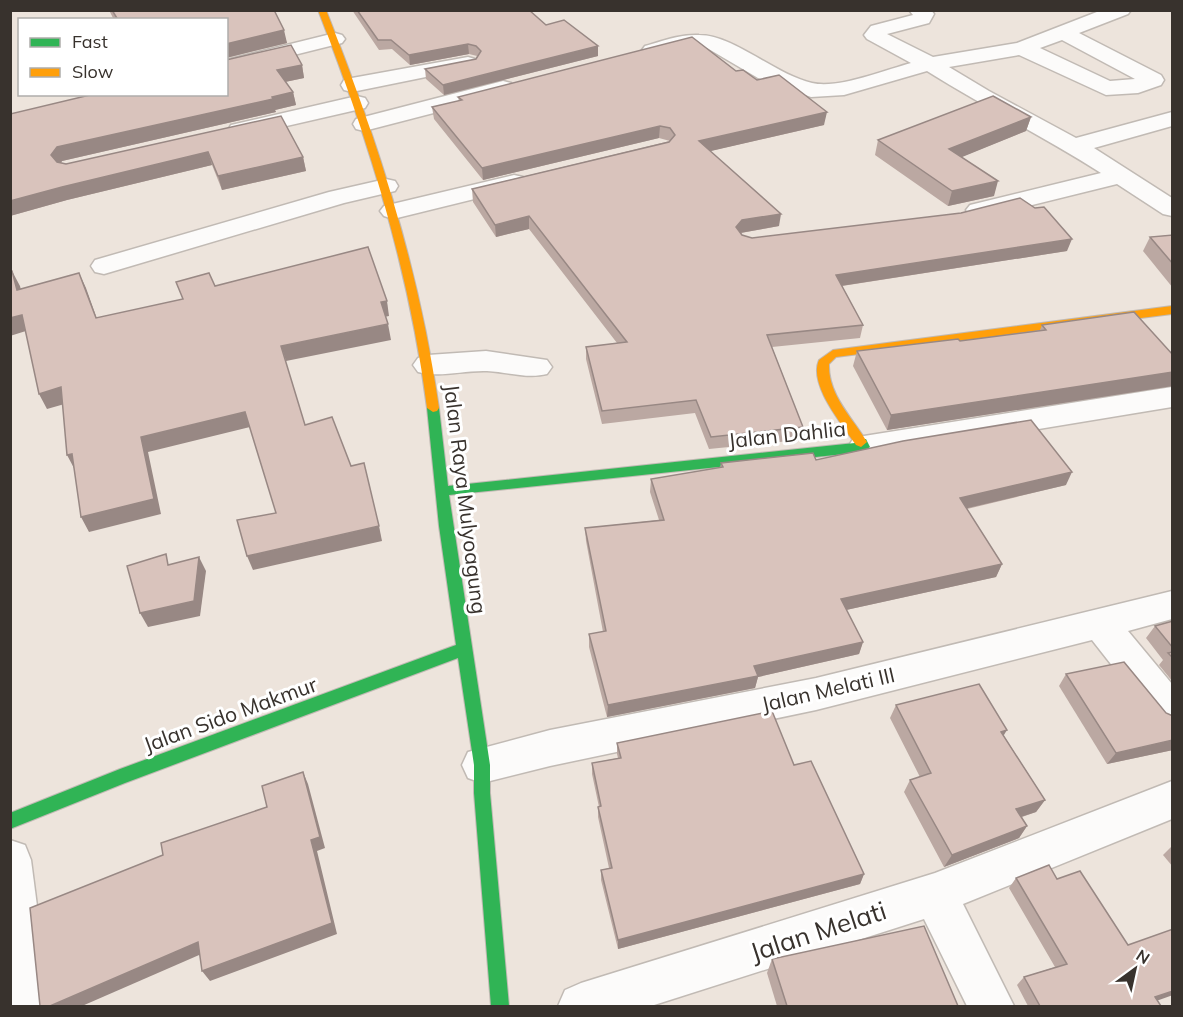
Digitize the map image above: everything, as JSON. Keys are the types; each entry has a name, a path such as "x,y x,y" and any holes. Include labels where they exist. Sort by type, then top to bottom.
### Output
{"main road":[{"name":"Jalan Raya Mulyoagung","path":"322,10 335,39 386,186 428,365 446,526 482,765 482,793 500,1006"},
{"name":"Jalan Dahlia","path":"443,491 864,447 825,384 822,368 824,360 833,354 1173,310"},
{"name":"Jalan Sido Makmur","path":"10,821 120,777 352,693 464,649"}],"street":[{"path":"919,10 924,14 922,19 878,30 874,35 930,64 981,96 1074,146 1173,209"},
{"path":"629,56 694,40 705,40 766,73 811,90 843,88 930,64 1022,48 1121,10"},
{"path":"1062,32 1163,76"},
{"path":"228,66 335,39"},
{"path":"1022,48 1106,88 1130,88 1163,76"},
{"path":"358,104 469,63"},
{"path":"215,136 358,104 525,82"},
{"path":"1074,146 1173,119"},
{"path":"957,215 1120,176"},
{"path":"393,211 533,178"},
{"path":"104,266 338,197 386,186"},
{"path":"428,365 486,361 537,367"},
{"path":"864,447 1173,397"},
{"name":"Jalan Melati III","path":"482,765 550,748 816,694 1173,605"},
{"path":"1100,623 1173,712"},
{"name":"Jalan Melati","path":"581,1006 935,894 1173,800"},
{"path":"10,860 27,1006"},
{"path":"935,894 991,1006"}],"building":[{"path":"112,10 274,10 284,30 228,44 228,18 117,18"},
{"path":"357,10 529,10 546,25 564,20 598,46 443,85 425,69 476,59 481,51 476,46 468,44 409,55 391,40 378,40"},
{"path":"692,37 736,71 743,70 757,80 779,75 827,112 699,141 781,214 742,220 736,227 742,235 752,238 961,213 1020,198 1035,208 1044,207 1072,239 836,275 863,325 767,335 803,427 711,437 696,400 602,411 586,347 627,342 529,216 495,225 472,189 669,142 675,135 670,128 660,126 482,168 432,107 462,100 458,97"},
{"path":"291,45 302,65 277,70 293,92 272,97 273,99 57,147 51,155 57,162 66,164 281,116 303,157 218,176 208,152 10,201 10,114 86,96 228,96 228,60"},
{"path":"993,96 1031,117 949,149 998,181 952,191 878,140"},
{"path":"1173,235 1173,264 1150,237"},
{"path":"368,247 387,301 381,302 388,324 281,346 305,425 332,417 351,466 364,463 379,526 247,556 237,520 276,513 245,412 141,437 154,499 81,517 72,454 67,455 61,387 39,394 22,315 10,318 10,271 12,271 17,290 79,273 96,318 183,299 176,282 209,273 215,286"},
{"path":"1134,312 1173,355 1173,372 891,415 857,351 1046,330 1042,325"},
{"path":"1031,420 1072,472 960,498 1002,564 841,599 863,642 754,666 758,676 608,705 589,634 606,631 585,528 664,520 651,479 723,467 721,463 813,453 816,460 903,441"},
{"path":"166,554 168,565 199,557 194,601 140,613 127,566"},
{"path":"1173,621 1173,648 1155,626"},
{"path":"1124,662 1166,713 1173,716 1173,740 1116,753 1066,674"},
{"path":"979,684 1007,730 1001,732 1045,800 1016,809 1027,826 952,855 910,780 931,773 896,705"},
{"path":"772,711 794,765 811,761 864,874 618,940 601,870 612,868 598,807 601,806 592,763 621,758 617,743"},
{"path":"303,772 320,837 311,840 332,923 202,971 198,942 50,1006 40,1006 30,908 163,855 161,843 267,807 262,786"},
{"path":"1049,865 1057,879 1080,871 1128,945 1173,929 1173,991 1155,997 1161,1006 1040,1006 1024,977 1067,964 1016,878"},
{"path":"924,926 958,1006 787,1006 772,959"}],"traffic: fast":[{"path":"433,408 446,526 482,765 482,793 500,1006"},
{"path":"443,491 864,447 861,442"},
{"path":"10,821 120,777 464,649"}],"traffic: slow":[{"path":"322,10 376,156 405,255 426,357 433,408"},
{"path":"861,442 835,405 825,383 823,363 833,354 1172,310"}]}
